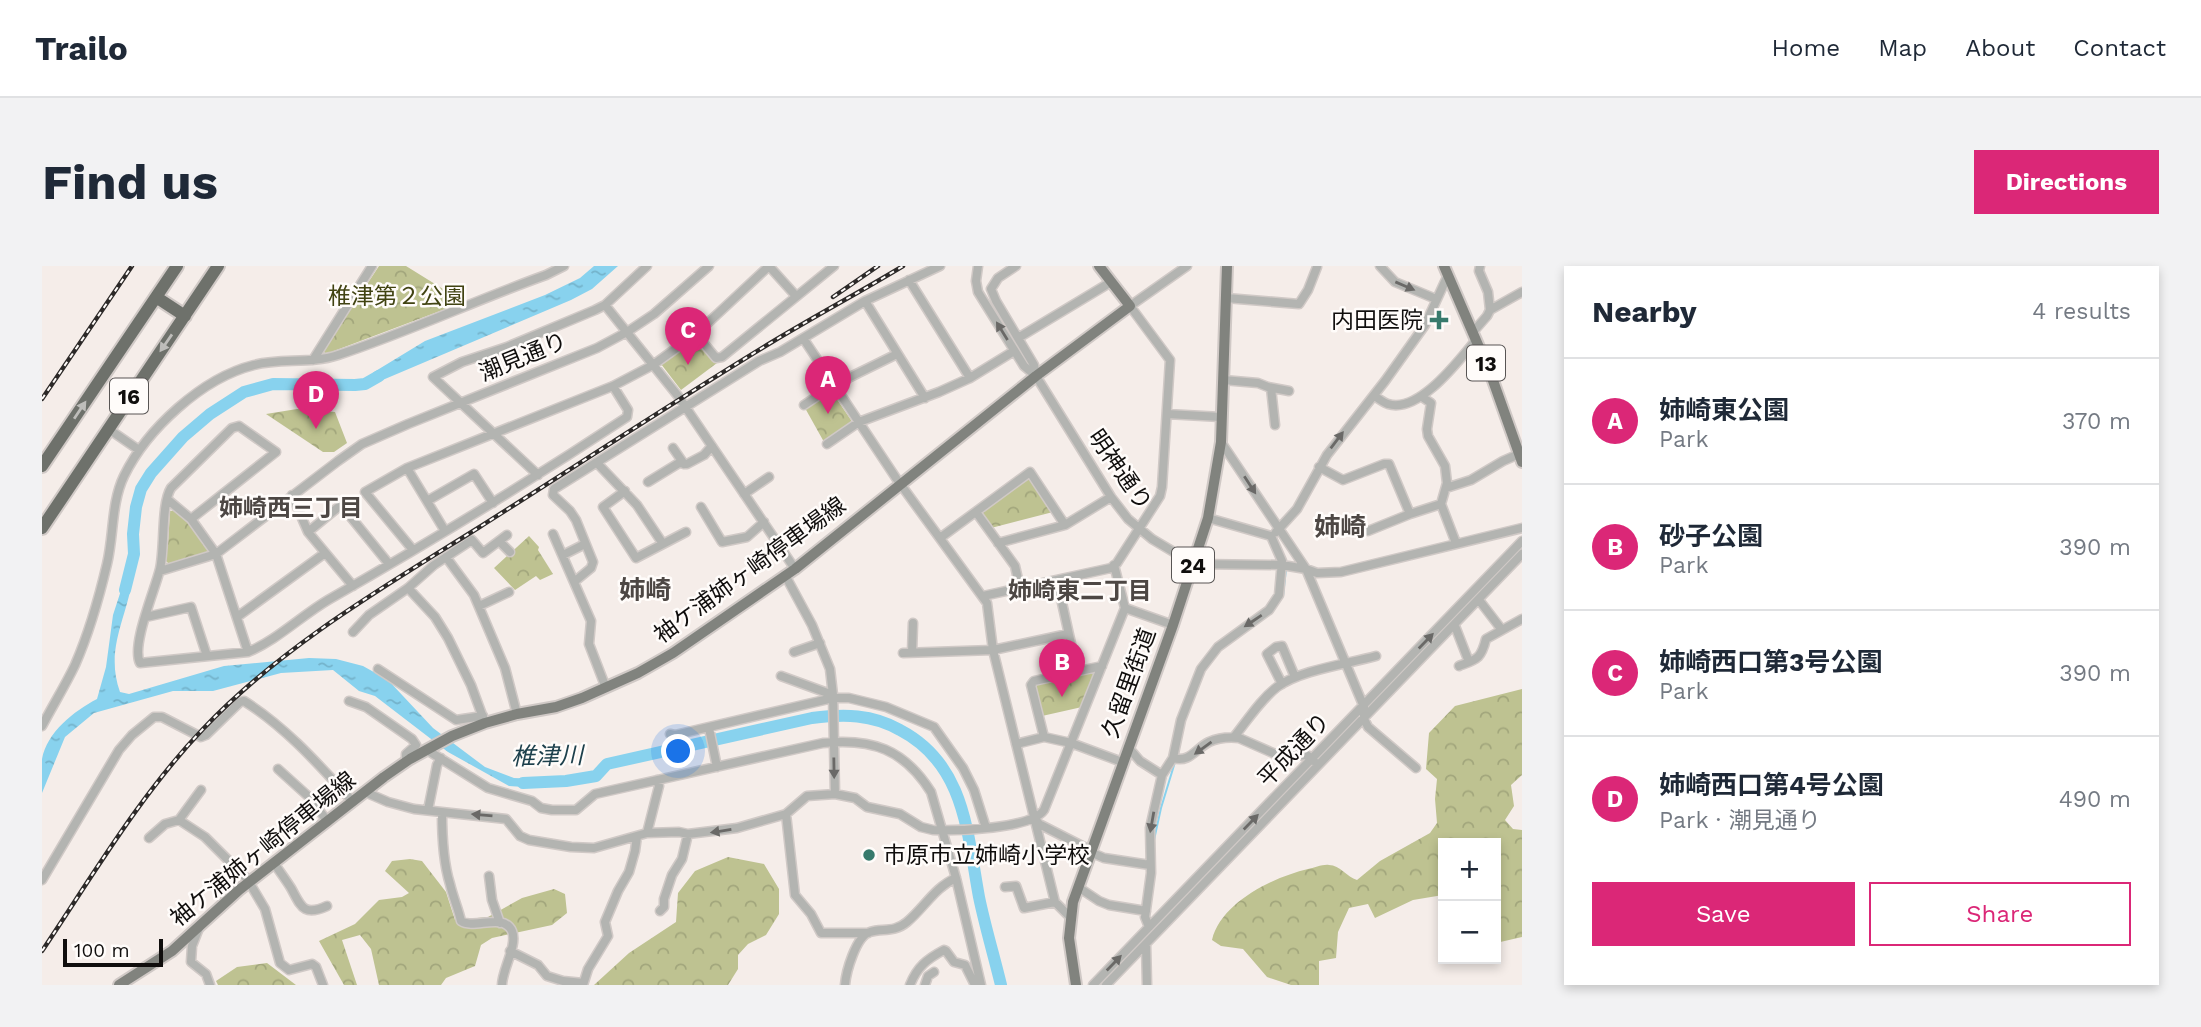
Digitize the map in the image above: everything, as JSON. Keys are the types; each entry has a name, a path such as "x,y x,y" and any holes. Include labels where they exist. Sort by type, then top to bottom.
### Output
{"highway":[{"name":"16","path":"42,467 177,266"},
{"name":"16","path":"42,527 218,266"},
{"path":"156,296 185,316"}],"main road":[{"name":"久留里街道","path":"1076,985 1070,954 1070,917 1078,887 1173,625 1208,518 1221,442 1227,266"},
{"path":"1104,268 1111,282 1130,306"},
{"name":"13","path":"1448,270 1521,459"},
{"name":"袖ケ浦姉ヶ崎停車場線","path":"119,985 172,951 274,863 365,792 426,750 484,720 556,707 606,688 667,657 790,572 1036,376 1130,306"}],"street":[{"path":"313,360 372,266"},
{"path":"42,726 74,667 82,646 107,565 117,496 123,477 139,450 167,419 197,392 233,372 254,365 336,356 564,266"},
{"path":"538,475 433,377 462,362 575,320 605,304 648,266"},
{"name":"潮見通り","path":"216,554 338,461 382,434 597,348 654,314 709,266"},
{"path":"413,550 365,492 407,468 613,386 653,365 696,334 769,266 796,296"},
{"path":"696,334 716,358 719,358 834,266"},
{"path":"574,582 592,565 592,557 576,520 552,492 554,489 759,361 865,301 940,266"},
{"name":"明神通り","path":"1016,266 993,284 992,289 996,301 1034,365 1036,376"},
{"path":"983,596 1114,565 1139,529 1161,492 1170,360 1130,306 1187,266"},
{"path":"1380,266 1395,282 1436,299"},
{"path":"1374,396 1389,405 1398,405 1422,397 1474,336 1490,310 1480,266"},
{"name":"明神通り","path":"976,267 978,292 1024,366 1036,376 1111,497 1152,540 1194,564"},
{"path":"1226,298 1299,304 1317,267"},
{"path":"1275,533 1297,509 1319,467 1338,439 1374,396 1425,325 1448,270"},
{"path":"909,281 970,378"},
{"path":"1018,338 1111,282"},
{"path":"1490,310 1522,292"},
{"path":"865,301 925,398"},
{"path":"605,304 712,446 764,523 790,572 830,668 835,794"},
{"path":"803,338 901,485 987,603 993,650 1055,902 1070,917"},
{"path":"827,444 859,422 970,378 1014,351"},
{"path":"804,405 834,385 897,354"},
{"path":"1223,380 1258,383 1289,391"},
{"path":"191,519 276,452 239,426 232,428 171,488 167,499 160,571 137,645 137,658 140,663 248,652 263,646 308,612 493,503 627,417 628,410 613,386"},
{"path":"1270,388 1275,425"},
{"path":"1422,397 1431,403 1428,436 1445,466 1446,488 1441,504 1456,543"},
{"path":"1167,414 1221,416"},
{"path":"107,428 139,450"},
{"path":"1221,442 1275,533 1306,569 1364,706 1364,719 1368,727 1416,768"},
{"path":"648,482 679,463 687,464 704,455 712,446"},
{"path":"673,447 684,464"},
{"path":"1446,488 1471,480 1503,461 1521,459"},
{"path":"597,463 637,505 663,544"},
{"path":"1319,467 1343,481 1389,464 1410,514"},
{"path":"407,468 445,531"},
{"path":"940,538 1030,472 1065,525"},
{"path":"427,501 474,474 493,503"},
{"path":"744,494 769,477"},
{"path":"625,491 603,507 636,558 684,535"},
{"path":"292,495 308,532 353,586"},
{"path":"998,543 1065,525 1111,497"},
{"path":"167,499 191,519 216,554 248,652"},
{"path":"1368,531 1441,504"},
{"path":"308,532 341,505 389,564"},
{"path":"701,507 722,542 747,537 764,523"},
{"path":"976,512 1015,566 1020,588"},
{"path":"1208,518 1275,533"},
{"path":"1194,564 1282,565 1317,573 1341,572 1522,528"},
{"path":"1152,930 1145,917 1149,890 1150,828 1162,775 1173,758 1181,720 1201,669 1217,647 1260,617 1276,602 1282,565 1275,533"},
{"path":"553,534 591,621 589,644 606,688"},
{"path":"353,632 369,615 472,540 484,553 503,538 510,552"},
{"name":"平成通り","path":"1111,983 1146,944 1152,930 1522,541"},
{"path":"563,555 585,544"},
{"path":"237,617 325,553"},
{"path":"160,571 216,554"},
{"name":"平成通り","path":"1093,985 1320,766 1522,554"},
{"path":"446,557 479,606 505,668 517,714"},
{"path":"365,792 388,802 428,810 506,818 520,836 552,845 594,848 647,833 688,834 737,828 786,814 807,796 835,794 855,798 867,807 900,814 921,827 942,830 1003,827 1035,818 1044,810 1125,608 1114,565"},
{"path":"1057,580 1077,671"},
{"path":"379,669 456,720 484,720 471,685 435,617 408,588"},
{"path":"479,606 509,592"},
{"path":"1479,600 1502,629"},
{"path":"146,617 191,607 207,656"},
{"path":"1125,608 1173,625"},
{"path":"1459,666 1481,655 1486,639 1522,619"},
{"path":"913,623 907,653 993,650 1068,634"},
{"path":"1455,626 1469,662"},
{"path":"794,652 820,643"},
{"path":"1282,684 1267,654 1276,647 1282,646 1296,677"},
{"path":"1234,737 1251,715 1282,684 1296,677 1376,656"},
{"path":"1044,737 1031,685 1034,681 1102,666"},
{"path":"781,676 833,696 886,707 934,727 963,768 974,790 986,828"},
{"path":"670,734 709,728 833,696"},
{"path":"349,701 366,707 412,739 415,745 406,754 406,762"},
{"path":"42,880 119,750 132,734 154,717 162,717 201,737 240,702 244,702 294,740 353,802"},
{"path":"709,728 717,767"},
{"path":"1016,744 1044,737 1071,743 1122,762"},
{"path":"1173,758 1187,759 1211,741 1234,737 1282,757 1307,755 1320,766"},
{"path":"426,750 488,788 532,801 541,808 576,810 596,794 657,780 834,742 870,744 904,760 923,779 931,792 956,878 981,985"},
{"path":"1128,747 1140,761 1162,775"},
{"path":"428,810 437,765 441,758"},
{"path":"278,768 309,797 328,822"},
{"path":"647,833 659,786 657,780"},
{"path":"149,838 165,824 180,820 201,790"},
{"path":"442,812 443,848 449,882 461,921 468,925 500,923 512,930 502,985"},
{"path":"786,814 795,895 811,914 821,933 889,930 906,923 942,885 956,878"},
{"path":"1035,818 1038,824 1104,858 1150,864"},
{"path":"180,820 205,837 250,882 265,909 280,963 289,970 312,964 316,967 323,985"},
{"path":"660,911 664,907 672,874 682,859 688,834"},
{"path":"510,951 538,965 547,976 583,984 587,969 608,936 605,922 629,872 637,836"},
{"path":"274,863 299,905 312,910 327,906"},
{"path":"489,876 492,900 500,923"},
{"path":"1005,887 1016,886 1024,908 1055,902"},
{"path":"1078,887 1109,905 1146,911"},
{"path":"199,927 192,946 191,962 206,974 210,985"},
{"path":"845,985 848,963 868,933"},
{"path":"1146,944 1147,985"},
{"path":"910,985 917,970 929,958 944,950 954,962 965,965 975,959"},
{"path":"965,965 975,985"},
{"path":"925,985 928,976 934,972"}],"green space":[{"name":"椎津第２公園","path":"379,266 406,266 464,302 326,354 323,351"},
{"path":"693,340 717,363 681,390 661,364"},
{"path":"829,391 851,420 851,424 824,442 805,408"},
{"path":"297,409 335,412 347,443 334,452 323,452 266,414"},
{"path":"1031,477 1053,512 991,528 981,511"},
{"path":"176,510 188,520 210,552 169,564 165,560 170,511"},
{"path":"529,536 539,547 538,550 553,574 540,580 536,576 515,590 494,568"},
{"path":"1094,671 1096,673 1082,707 1042,716 1034,686 1036,684"},
{"path":"1522,689 1522,775 1511,785 1514,806 1505,820 1513,829 1522,830 1522,937 1501,942 1501,838 1438,838 1438,896 1413,900 1375,918 1368,904 1349,908 1338,932 1336,958 1319,961 1319,985 1291,985 1267,977 1243,949 1221,946 1212,940 1217,926 1226,914 1237,903 1265,885 1294,873 1327,865 1337,867 1357,880 1380,861 1430,833 1437,823 1437,779 1426,769 1429,733 1455,706"},
{"path":"728,857 764,864 779,889 779,914 766,935 748,944 738,955 738,969 728,985 594,985 629,953 676,922 678,893 695,871"},
{"path":"392,861 422,861 446,892 455,920 488,917 522,898 554,889 565,894 567,913 552,925 492,938 481,945 475,966 446,978 441,985 379,985 371,949 360,935 342,940 357,985 344,985 319,941 355,924 379,900 402,897 409,893 385,871"},
{"path":"267,963 296,985 218,985 216,981 237,967"}],"water":[{"path":"594,266 618,266 592,289 571,300 359,390 374,372 425,341 545,295 580,278"},
{"path":"133,573 116,646 116,676 120,692 129,694 224,666 309,658 336,659 363,666 388,680 433,728 485,767 514,778 538,779 538,788 509,786 448,752 375,696 359,691 333,670 281,673 213,691 173,691 94,713 65,737 42,793 42,759 49,740 71,716 97,699 106,667 113,615 126,575"}],"waterway":[{"name":"椎津川","path":"125,590 134,554 133,534 141,489 151,473 183,437 210,414 244,392 273,384 355,385 365,384 379,376"},
{"path":"1276,606 1283,596 1286,569"},
{"name":"椎津川","path":"523,783 566,781 596,776 607,764 812,718 858,716 889,725 922,744 938,761 950,781 966,825 981,908 1001,985"},
{"path":"1154,840 1175,762"}],"railway":[{"path":"42,399 132,266"},
{"path":"833,297 878,266"},
{"path":"42,951 158,781 203,729 266,671 334,620 406,573 788,332 903,266"}],"place":[{"name":"内田医院","path":"1439,320"},
{"name":"姉崎西口第3号公園","path":"688,365"},
{"name":"姉崎東公園","path":"828,414"},
{"name":"姉崎西口第4号公園","path":"316,429"},
{"name":"砂子公園","path":"1062,697"},
{"name":"市原市立姉崎小学校","path":"869,855"}],"district":[{"name":"姉崎西三丁目","path":"291,508"},
{"name":"姉崎","path":"1340,527"},
{"name":"姉崎","path":"645,590"},
{"name":"姉崎東二丁目","path":"1080,591"}]}
